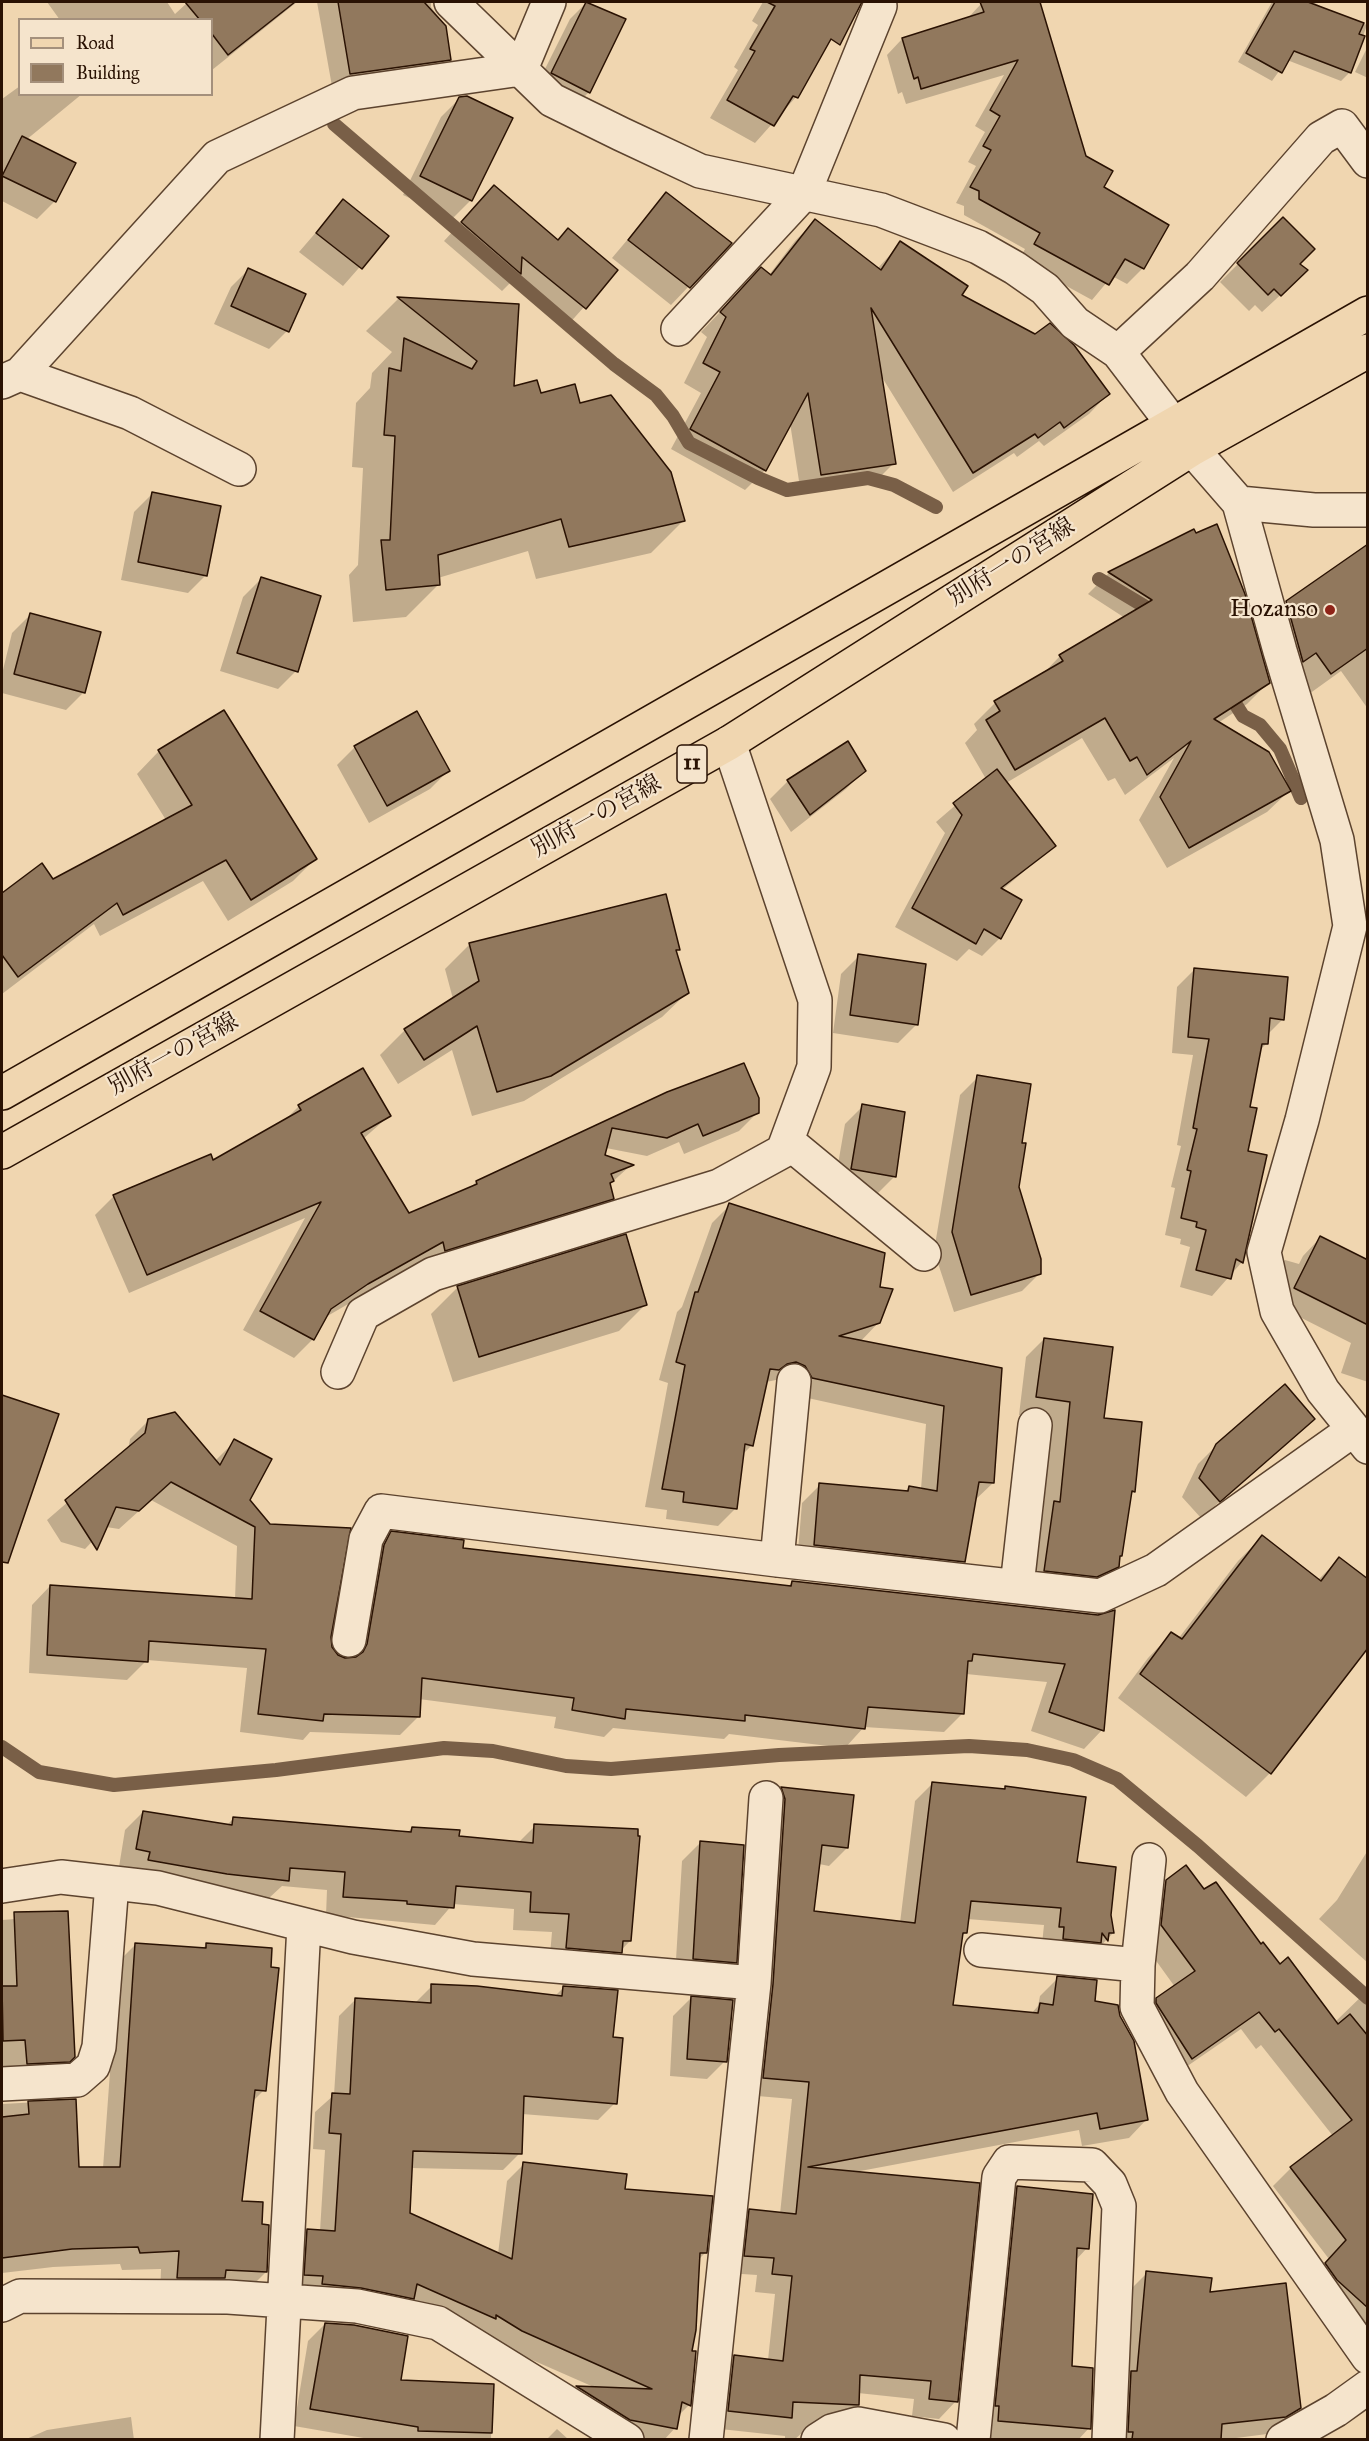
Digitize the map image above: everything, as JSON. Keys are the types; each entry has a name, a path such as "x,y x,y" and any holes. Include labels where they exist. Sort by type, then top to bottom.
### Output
{"main road":[{"name":"別府一の宮線","path":"2,1152 729,742 1368,313"},
{"name":"別府一の宮線","path":"2,1093 1184,436 1368,351"}],"street":[{"path":"348,1640 366,1539 381,1511 777,1560 1100,1596 1156,1570 1360,1438 1323,1391 1277,1311 1264,1252 1302,1120 1350,926 1337,840 1280,651 1239,502 1118,352 1075,323 1045,289 978,247 881,210 700,171 552,100 451,2"},
{"path":"521,69 549,2"},
{"path":"678,328 804,193 880,6"},
{"path":"239,469 130,413 11,378 217,157 353,93 521,69"},
{"path":"1118,352 1200,276 1321,138 1342,126 1368,161"},
{"path":"1239,502 1314,510 1368,510"},
{"path":"338,1372 363,1314 433,1274 719,1186 783,1151 814,1067 815,1000 729,742"},
{"path":"787,1142 924,1254"},
{"path":"777,1560 794,1381"},
{"path":"1017,1587 1035,1425"},
{"path":"706,2439 754,1983 766,1798"},
{"path":"1149,1860 1138,1965 1137,2007 1182,2092 1368,2357"},
{"path":"2,1886 61,1877 158,1888 304,1925 473,1959 754,1983"},
{"path":"2,2084 77,2080 93,2066 99,2047 112,1883"},
{"path":"277,2439 304,1925"},
{"path":"981,1950 1138,1965"},
{"path":"973,2439 999,2178 1009,2162 1092,2165 1110,2184 1119,2206 1109,2439"},
{"path":"2,2305 20,2296 113,2294 228,2297 357,2306 438,2323 627,2439"},
{"path":"1283,2439 1336,2410 1364,2398"},
{"path":"818,2439 832,2431 858,2424 944,2439"}],"building":[{"path":"185,2 295,2 228,55 213,35 213,18 198,18"},
{"path":"338,2 424,2 446,26 451,60 350,74"},
{"path":"586,2 626,19 590,93 551,73"},
{"path":"767,2 862,2 840,45 831,39 798,98 793,96 774,126 727,100 755,51 750,49 775,6"},
{"path":"980,2 1040,2 1086,156 1113,171 1104,187 1169,225 1144,269 1125,259 1109,285 1034,244 1040,233 979,199 979,191 970,187 991,150 983,146 1000,116 990,110 1018,60 921,89 918,77 914,79 902,38 984,12"},
{"path":"1275,2 1308,2 1364,23 1359,34 1365,36 1351,73 1294,51 1282,73 1246,53"},
{"path":"467,96 513,118 472,201 420,176 459,97"},
{"path":"22,136 76,163 56,202 2,176"},
{"path":"494,185 558,240 568,228 618,270 586,309 522,257 521,274 461,222"},
{"path":"666,192 732,243 690,288 628,240"},
{"path":"343,199 389,236 362,269 316,233"},
{"path":"1283,217 1315,249 1300,264 1308,270 1281,296 1274,289 1268,295 1237,263"},
{"path":"815,219 881,270 900,241 968,286 962,295 1035,334 1050,323 1074,345 1110,394 1064,428 1060,422 1038,438 1035,434 973,473 871,308 896,464 821,475 808,393 766,471 690,429 720,372 703,363 726,317 720,312 761,267 771,275"},
{"path":"248,268 306,294 289,332 231,306"},
{"path":"397,297 519,304 514,386 537,380 541,393 575,384 580,403 611,395 671,472 685,521 569,547 561,519 438,555 440,585 386,590 381,540 390,540 395,436 384,435 389,368 401,371 404,338 472,369 477,361"},
{"path":"152,492 221,506 207,576 138,562"},
{"path":"1217,524 1245,594 1270,683 1214,719 1269,752 1291,791 1189,848 1160,797 1191,741 1147,775 1137,757 1130,761 1105,718 1015,770 986,720 1000,711 994,701 1063,661 1059,655 1152,600 1108,572 1194,529 1196,533"},
{"path":"1368,544 1368,648 1331,674 1316,653 1303,662 1286,601"},
{"path":"261,577 321,596 298,672 237,653"},
{"path":"30,613 101,632 85,693 14,674"},
{"path":"224,710 317,859 251,900 226,860 123,915 117,903 18,977 2,955 2,893 42,863 53,879 192,805 158,750"},
{"path":"417,711 450,771 387,806 354,746"},
{"path":"848,741 866,771 810,815 787,780"},
{"path":"997,769 1056,846 1001,888 1022,900 1001,939 984,929 976,944 912,908 962,815 953,803"},
{"path":"666,894 680,950 676,950 689,993 551,1076 497,1092 477,1026 424,1060 404,1029 479,981 469,943"},
{"path":"858,954 926,964 918,1025 850,1015"},
{"path":"1194,968 1288,977 1284,1020 1270,1018 1268,1044 1262,1044 1250,1107 1257,1108 1248,1151 1267,1155 1243,1263 1236,1259 1231,1279 1196,1270 1206,1230 1196,1227 1197,1222 1181,1218 1191,1171 1187,1170 1197,1129 1193,1128 1209,1039 1188,1037"},
{"path":"744,1063 759,1098 759,1113 703,1136 698,1124 667,1138 612,1128 605,1155 634,1165 611,1174 614,1181 610,1183 614,1199 445,1251 443,1242 368,1284 331,1309 314,1340 260,1311 321,1202 147,1275 113,1195 211,1154 213,1160 301,1110 298,1105 363,1068 391,1116 361,1133 409,1213 477,1184 476,1181 667,1092"},
{"path":"977,1075 1031,1084 1022,1143 1026,1143 1019,1187 1041,1259 1041,1274 971,1295 952,1232"},
{"path":"862,1104 905,1112 896,1177 851,1169"},
{"path":"729,1203 885,1253 880,1287 893,1289 880,1323 839,1336 1002,1368 994,1483 979,1482 965,1562 814,1545 819,1483 908,1491 909,1486 937,1491 944,1406 812,1378 805,1366 796,1362 787,1364 779,1370 770,1369 753,1446 745,1444 737,1509 683,1502 684,1492 662,1489 685,1365 676,1362 695,1292 698,1292"},
{"path":"626,1234 647,1305 479,1357 457,1286"},
{"path":"1320,1236 1368,1260 1368,1325 1294,1288"},
{"path":"1044,1338 1113,1347 1104,1418 1142,1422 1135,1492 1132,1491 1119,1567 1097,1577 1044,1571 1054,1501 1060,1502 1070,1402 1036,1397"},
{"path":"1285,1384 1315,1419 1220,1502 1199,1478 1216,1444"},
{"path":"2,1395 59,1414 8,1563 2,1562"},
{"path":"175,1412 220,1465 234,1439 272,1459 250,1500 270,1524 351,1528 331,1637 332,1647 338,1655 345,1658 356,1657 363,1652 367,1644 384,1545 391,1531 464,1540 463,1548 791,1586 792,1581 1098,1615 1115,1610 1104,1731 1049,1712 1065,1664 973,1654 972,1661 968,1661 964,1714 868,1707 865,1729 745,1715 745,1721 626,1709 625,1719 572,1710 574,1698 422,1678 420,1717 324,1714 323,1721 258,1714 266,1649 149,1641 148,1662 47,1655 50,1585 252,1599 255,1527 171,1482 139,1511 116,1507 97,1550 65,1500 145,1433 148,1419"},
{"path":"1262,1535 1321,1581 1339,1557 1368,1579 1368,1648 1271,1774 1140,1674 1171,1632 1182,1639"},
{"path":"932,1782 1005,1789 1005,1786 1086,1797 1077,1862 1116,1867 1111,1915 1114,1933 1109,1933 1108,1941 1102,1933 1101,1943 1063,1939 1064,1927 1059,1927 1061,1908 971,1901 967,1933 963,1933 953,2005 1038,2013 1040,2003 1053,2005 1057,1976 1097,1980 1095,2001 1118,2005 1120,2016 1134,2041 1148,2120 1100,2129 1097,2113 808,2167 980,2183 958,2402 929,2399 931,2381 860,2375 859,2405 793,2402 792,2418 728,2411 734,2355 783,2361 792,2276 772,2274 774,2258 744,2256 749,2209 796,2214 809,2082 763,2078 773,1984 785,1799 781,1787 854,1795 848,1848 822,1845 814,1911 915,1923"},
{"path":"143,1811 232,1825 233,1817 411,1832 412,1827 460,1830 459,1836 533,1843 534,1824 638,1829 638,1836 640,1836 631,1941 623,1941 622,1953 566,1948 569,1914 530,1912 531,1892 456,1886 454,1908 407,1904 407,1901 343,1897 345,1872 290,1868 289,1881 227,1874 148,1860 150,1852 136,1849"},
{"path":"700,1841 744,1845 737,1963 693,1959"},
{"path":"1186,1865 1204,1889 1216,1882 1261,1944 1263,1942 1280,1964 1288,1957 1338,2024 1350,2014 1368,2036 1368,2308 1337,2280 1325,2263 1346,2240 1290,2167 1352,2120 1279,2029 1275,2032 1259,2012 1192,2059 1156,2003 1156,1998 1195,1971 1161,1925 1166,1880"},
{"path":"68,1911 75,2057 70,2062 27,2064 25,2040 3,2041 2,1986 17,1986 14,1912"},
{"path":"135,1943 206,1948 206,1943 272,1948 271,1967 279,1968 266,2091 255,2090 242,2201 263,2202 262,2224 269,2225 267,2272 226,2270 225,2278 177,2278 179,2251 140,2253 138,2247 72,2249 2,2258 2,2117 29,2114 28,2101 76,2099 79,2167 120,2167"},
{"path":"431,1984 477,1986 562,1996 563,1986 618,1990 613,2037 623,2038 617,2104 524,2096 522,2154 413,2151 410,2213 512,2259 523,2162 627,2174 625,2189 713,2196 707,2253 700,2253 696,2330 692,2351 696,2351 691,2406 682,2402 677,2429 630,2420 576,2386 652,2389 522,2331 496,2315 496,2319 417,2284 414,2299 361,2288 322,2284 323,2276 304,2275 307,2229 335,2231 341,2134 329,2133 332,2093 350,2094 355,1998 431,2003"},
{"path":"691,1996 733,2000 727,2062 687,2059"},
{"path":"1017,2186 1093,2194 1089,2249 1077,2248 1072,2366 1093,2368 1091,2429 998,2421 999,2406 995,2406"},
{"path":"1146,2271 1212,2278 1210,2292 1286,2283 1301,2408 1286,2417 1222,2424 1221,2439 1132,2439 1133,2432 1128,2432 1131,2371 1137,2371"},
{"path":"325,2323 354,2325 408,2336 401,2380 494,2384 492,2433 418,2431 418,2427 310,2409"}],"waterway":[{"path":"334,124 614,364 656,395 673,416 689,443 787,490 868,478 894,485 936,507"},
{"path":"1099,579 1159,615"},
{"path":"1226,689 1243,716 1260,725 1280,749 1301,798"},
{"path":"2,1747 39,1772 114,1785 276,1770 444,1748 493,1751 566,1766 611,1769 779,1755 969,1746 1027,1750 1073,1760 1117,1779 1198,1846 1368,1998"}],"place":[{"name":"Hozanso","path":"1330,610"}]}
